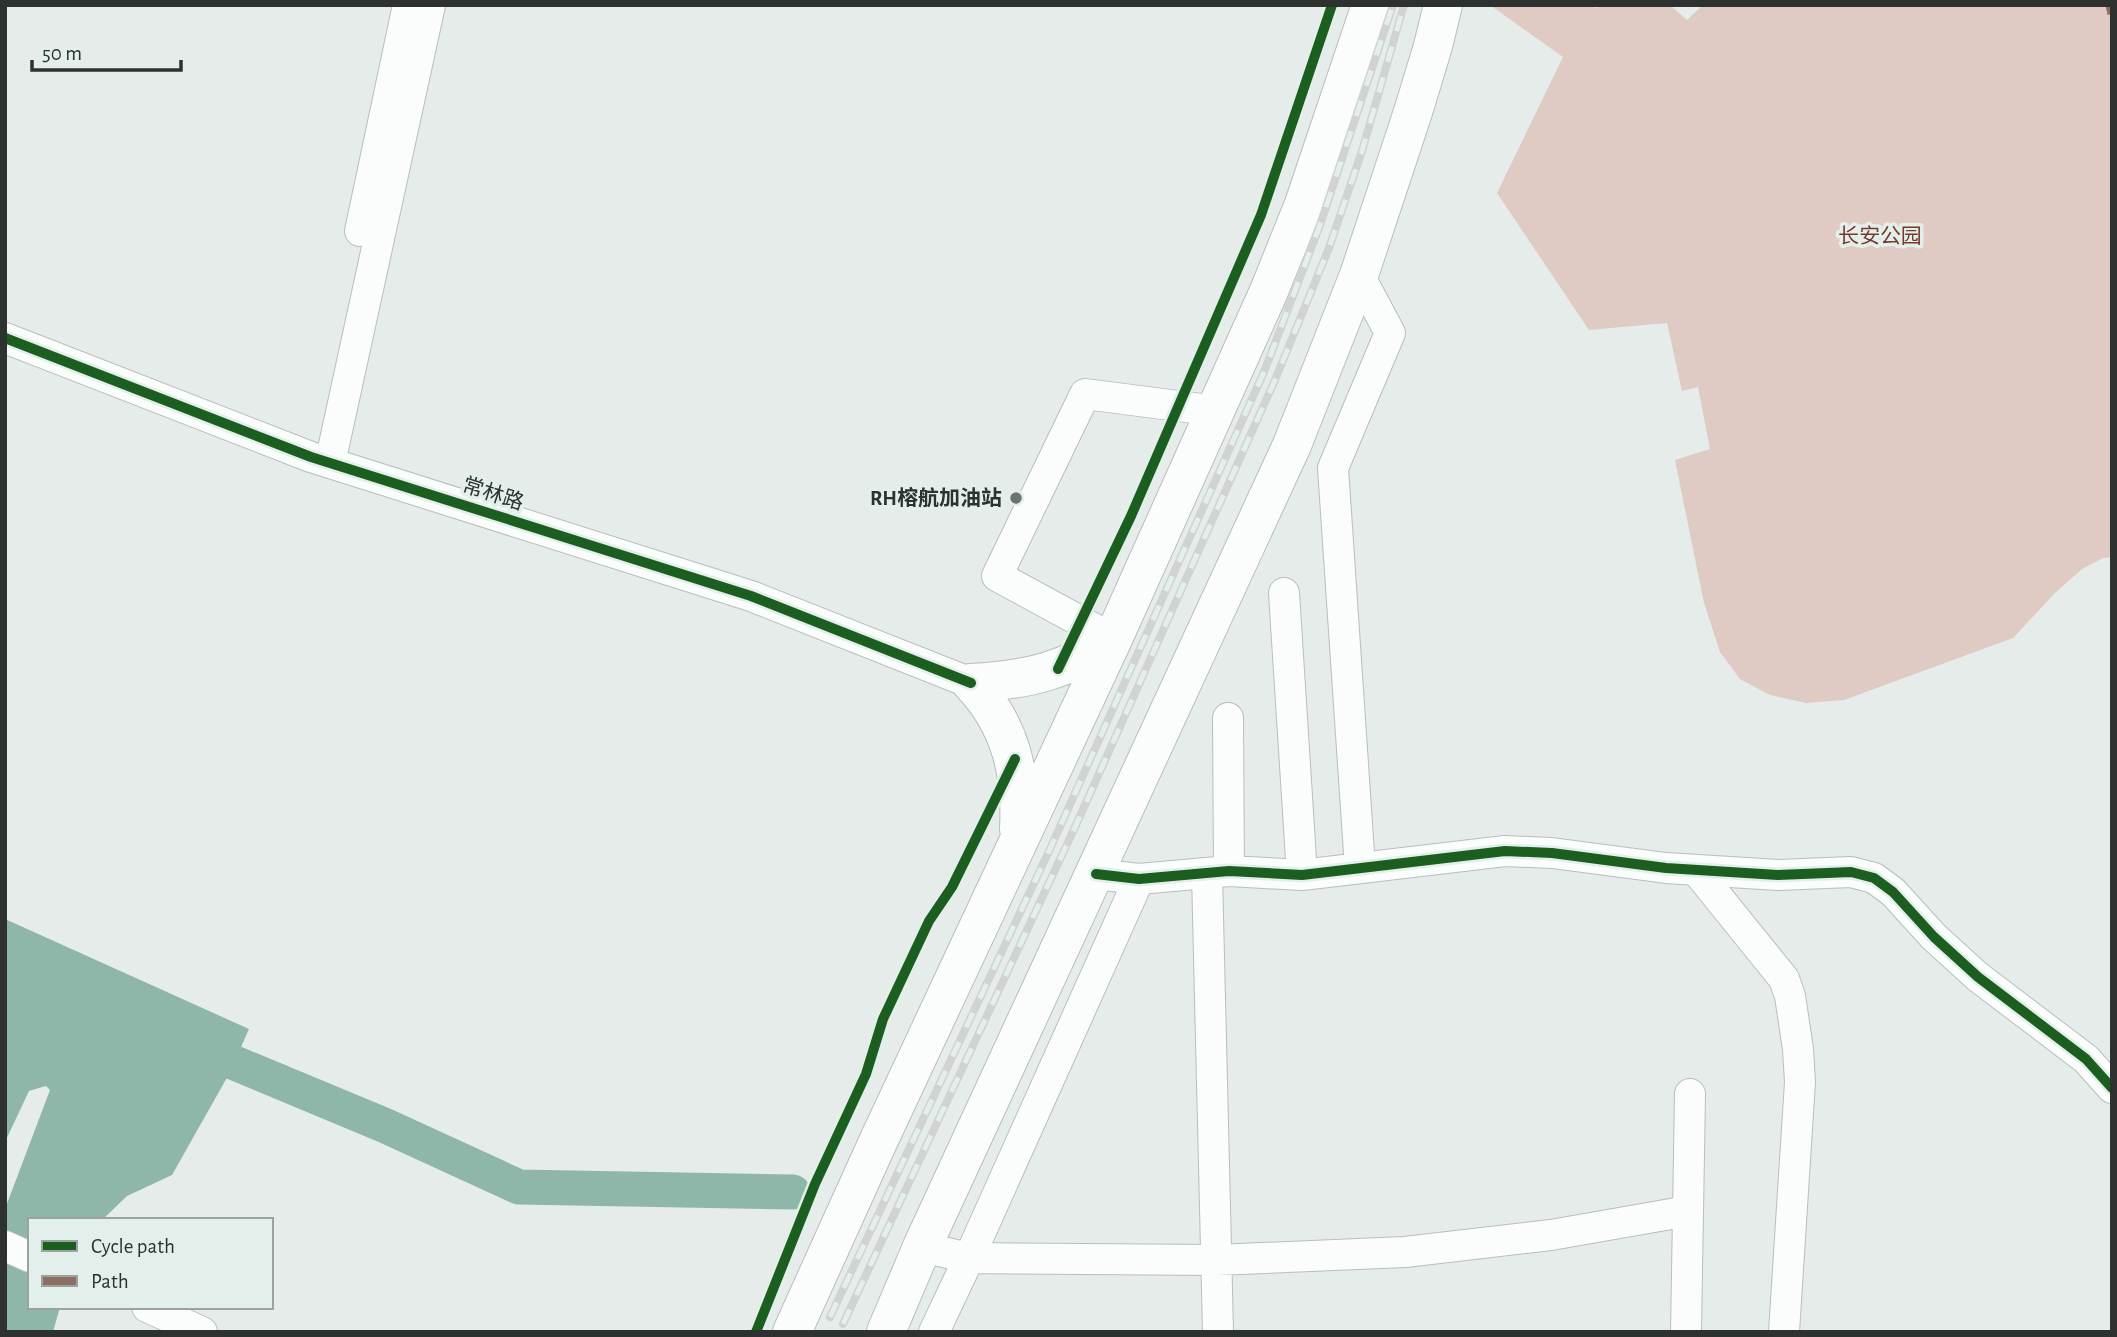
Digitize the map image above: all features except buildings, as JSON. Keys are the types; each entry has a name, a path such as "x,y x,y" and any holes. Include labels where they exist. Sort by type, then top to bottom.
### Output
{"highway":[{"path":"792,1332 1217,411 1304,204 1371,5"},
{"path":"886,1332 922,1247 1292,445 1359,275 1413,112 1443,5"},
{"path":"971,683 1011,681 1038,675 1088,656 1113,639"},
{"path":"971,683 985,698 1001,723 1013,751 1018,777 1018,842"}],"street":[{"path":"321,460 408,5"},
{"path":"321,460 430,5"},
{"path":"1359,275 1390,333 1334,468 1360,868"},
{"name":"常林路","path":"5,338 321,460 751,596 971,683"},
{"path":"1113,639 997,576 1084,394 1217,411"},
{"path":"1284,593 1302,875"},
{"path":"1218,1332 1218,873 1228,719"},
{"path":"1096,874 1139,879 1218,873 1302,875 1505,851 1552,853 1666,868 1778,875 1851,872 1874,878 1893,892 1934,937 1978,977 2086,1059 2112,1088"},
{"path":"1696,870 1784,979 1790,996 1800,1082 1784,1332"},
{"path":"934,1332 1139,879"},
{"path":"1686,1332 1690,1094"},
{"path":"922,1247 969,1258 1216,1260 1405,1252 1551,1235 1688,1211"},
{"path":"5,1246 28,1256"},
{"path":"136,1332 146,1309"},
{"path":"151,1309 202,1332"}],"green space":[{"name":"长安公园","path":"1490,5 1592,5 1597,8 1600,5 1670,5 1687,20 1703,5 2112,5 2112,557 2103,558 2082,569 2055,593 2013,638 1844,700 1806,703 1770,695 1740,679 1720,652 1704,603 1675,460 1710,449 1698,387 1682,391 1667,323 1589,330 1497,193 1563,57"}],"shaded area":[{"path":"5,919 249,1029 229,1074 172,1175 127,1196 104,1218 28,1218 28,1309 59,1309 53,1332 5,1332 5,1209 50,1090 46,1086 29,1091 5,1142"}],"waterway":[{"path":"189,1044 386,1126 519,1187 793,1192"}],"railway":[{"path":"830,1317 1050,849 1264,372 1320,225 1393,5"},
{"path":"843,1324 1076,825 1275,380 1329,248 1362,151 1404,5"}],"marked path":[{"path":"2110,5 2112,14"}],"cycle path":[{"path":"1058,669 1131,516 1261,215 1332,5"},
{"path":"5,338 311,457 751,596 971,683"},
{"path":"756,1332 815,1184 866,1074 883,1019 929,921 952,887 1015,759"},
{"path":"1096,874 1139,879 1229,871 1302,875 1505,851 1552,853 1666,868 1778,875 1851,872 1874,878 1893,892 1934,937 1978,977 2086,1059 2112,1088"}],"place":[{"name":"RH榕航加油站","path":"1016,498"}]}
